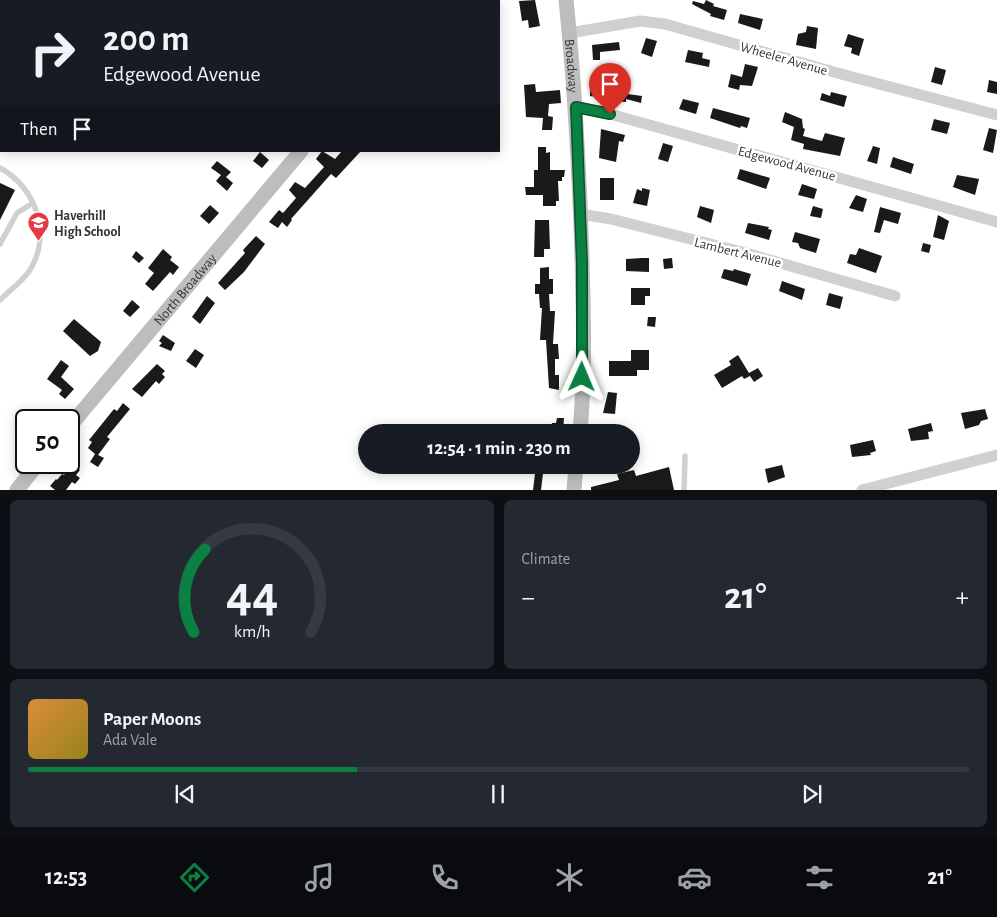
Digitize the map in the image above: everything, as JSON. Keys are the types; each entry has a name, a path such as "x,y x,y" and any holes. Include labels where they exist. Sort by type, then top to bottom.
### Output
{"main road":[{"name":"Broadway","path":"566,0 576,107 580,214 583,328 580,424"},
{"name":"North Broadway","path":"80,414 299,152"},
{"path":"17,490 30,474"},
{"path":"574,490 575,474"}],"street":[{"name":"Wheeler Avenue","path":"570,33 640,21 665,24 841,74 997,115"},
{"name":"Edgewood Avenue","path":"576,107 610,114 997,222"},
{"name":"Lambert Avenue","path":"580,214 610,218 742,252 894,296"},
{"path":"862,490 997,455"}],"lane":[{"path":"0,168 14,176 23,186 33,203 40,225 39,248 24,277 0,300"},
{"path":"0,244 17,212 33,203"},
{"path":"684,490 685,456"}],"building":[{"path":"535,0 540,26 529,28 528,20 522,21 519,1"},
{"path":"706,0 714,4 713,6 727,10 724,20 710,16 711,14 692,4 693,1 704,4"},
{"path":"740,14 763,19 760,30 738,23"},
{"path":"807,26 818,28 816,49 796,45 798,34 806,32"},
{"path":"848,34 864,39 859,56 851,53 852,48 844,46"},
{"path":"646,38 657,41 652,57 641,53"},
{"path":"619,42 620,50 600,52 600,60 593,60 592,45"},
{"path":"688,50 703,53 702,58 710,60 709,67 685,62"},
{"path":"745,64 758,67 752,86 740,85 739,90 728,87 731,74 742,77"},
{"path":"935,67 946,70 942,85 931,82"},
{"path":"989,80 997,82 997,94 987,92"},
{"path":"535,84 536,92 560,90 561,103 549,104 548,116 553,117 552,130 542,130 543,118 526,117 524,85"},
{"path":"590,86 606,87 606,91 642,96 641,103 626,99 626,102 605,100 605,98 590,96"},
{"path":"831,92 847,96 844,107 820,100 822,93 830,96"},
{"path":"683,99 699,103 696,114 679,109"},
{"path":"713,108 750,118 747,128 741,126 740,128 710,118"},
{"path":"785,112 802,119 803,128 805,129 803,136 822,141 825,133 845,138 840,156 803,149 804,144 791,140 794,127 782,122"},
{"path":"934,119 950,123 947,134 931,130"},
{"path":"989,128 997,130 993,153 983,150"},
{"path":"601,129 625,135 623,142 619,141 616,162 599,158"},
{"path":"663,143 673,146 668,162 658,159"},
{"path":"873,146 880,148 877,164 867,161"},
{"path":"538,147 546,147 546,153 550,152 550,170 565,170 562,181 558,181 559,201 556,201 556,206 543,206 543,195 526,195 525,187 534,187 534,170 538,170"},
{"path":"260,152 269,160 262,168 253,161"},
{"path":"321,152 335,159 341,152 360,152 336,178 331,174 291,219 287,227 282,222 278,228 269,222 279,210 283,213 296,198 289,190 295,182 305,188 324,167 316,159"},
{"path":"893,157 914,164 911,174 890,167"},
{"path":"217,161 231,172 226,177 233,183 227,191 216,181 221,175 211,168"},
{"path":"740,169 770,178 766,189 737,179"},
{"path":"957,175 979,179 975,195 953,187"},
{"path":"600,178 614,178 614,200 600,200"},
{"path":"0,183 15,190 0,220"},
{"path":"802,184 817,189 814,199 798,195"},
{"path":"642,188 650,190 647,206 633,203 637,189 642,191"},
{"path":"856,195 867,199 863,212 849,208"},
{"path":"210,205 219,213 209,224 200,216"},
{"path":"700,206 714,210 711,223 697,217"},
{"path":"813,206 823,209 821,218 810,216"},
{"path":"880,207 901,213 898,224 884,220 880,233 874,232"},
{"path":"938,215 949,221 944,240 933,237"},
{"path":"535,220 549,220 550,249 544,249 544,257 534,257"},
{"path":"748,223 769,227 768,229 772,230 769,240 745,233"},
{"path":"795,232 820,239 816,253 800,248 798,243 792,242"},
{"path":"256,236 265,244 244,272 225,290 218,283 245,253 243,250"},
{"path":"923,243 931,245 929,253 921,251"},
{"path":"859,248 882,256 876,273 847,263 850,254 856,255"},
{"path":"163,249 172,257 170,260 179,267 173,275 170,272 153,291 145,284 154,273 148,268"},
{"path":"136,251 144,258 139,263 132,257"},
{"path":"649,258 649,272 626,271 626,259"},
{"path":"672,258 673,268 664,269 663,259"},
{"path":"549,267 549,279 553,279 553,294 549,294 550,311 555,311 553,344 558,344 559,359 555,359 555,375 559,375 559,390 549,388 546,340 540,340 542,308 540,308 539,294 535,294 535,284 540,284 540,268"},
{"path":"724,269 733,271 734,269 751,274 747,286 721,278"},
{"path":"782,281 805,289 802,300 779,291"},
{"path":"631,288 650,288 650,296 645,296 645,305 631,305"},
{"path":"829,293 843,297 840,309 826,305"},
{"path":"207,296 215,303 200,324 192,317"},
{"path":"132,300 140,307 130,317 123,311"},
{"path":"648,317 656,317 655,327 647,326"},
{"path":"74,319 101,342 98,351 90,356 63,331"},
{"path":"163,335 175,343 171,351 159,346 162,343 159,341"},
{"path":"195,349 204,355 196,368 186,361"},
{"path":"631,350 649,350 649,370 637,370 637,376 609,376 609,361 631,361"},
{"path":"738,355 749,373 758,368 763,376 754,382 750,376 744,379 742,376 722,388 714,375 731,365 729,361"},
{"path":"61,360 69,366 61,377 74,389 65,399 59,394 62,390 47,379"},
{"path":"157,364 165,371 162,374 165,377 159,384 156,381 142,397 132,389"},
{"path":"608,392 617,393 615,414 603,413"},
{"path":"123,403 130,409 107,437 110,439 98,455 104,458 98,467 90,462 95,454 88,448 92,442 89,440 114,409 117,411"},
{"path":"985,409 988,419 981,421 979,425 965,429 961,413"},
{"path":"557,418 564,418 564,424 552,424 556,423"},
{"path":"931,423 933,431 928,432 929,439 911,441 908,429"},
{"path":"873,440 876,451 870,453 871,455 852,457 850,445"},
{"path":"782,465 785,477 768,483 765,469"},
{"path":"669,467 674,490 591,490 591,487 619,480 617,474 635,474 636,476"},
{"path":"62,474 77,474 80,478 75,484 72,482 66,490 55,490 50,486"},
{"path":"535,474 543,474 541,490 533,490"}],"place":[{"name":"Haverhill High School","path":"38,242"}],"route":[{"path":"582,377 582,264 576,107 610,114"}]}
